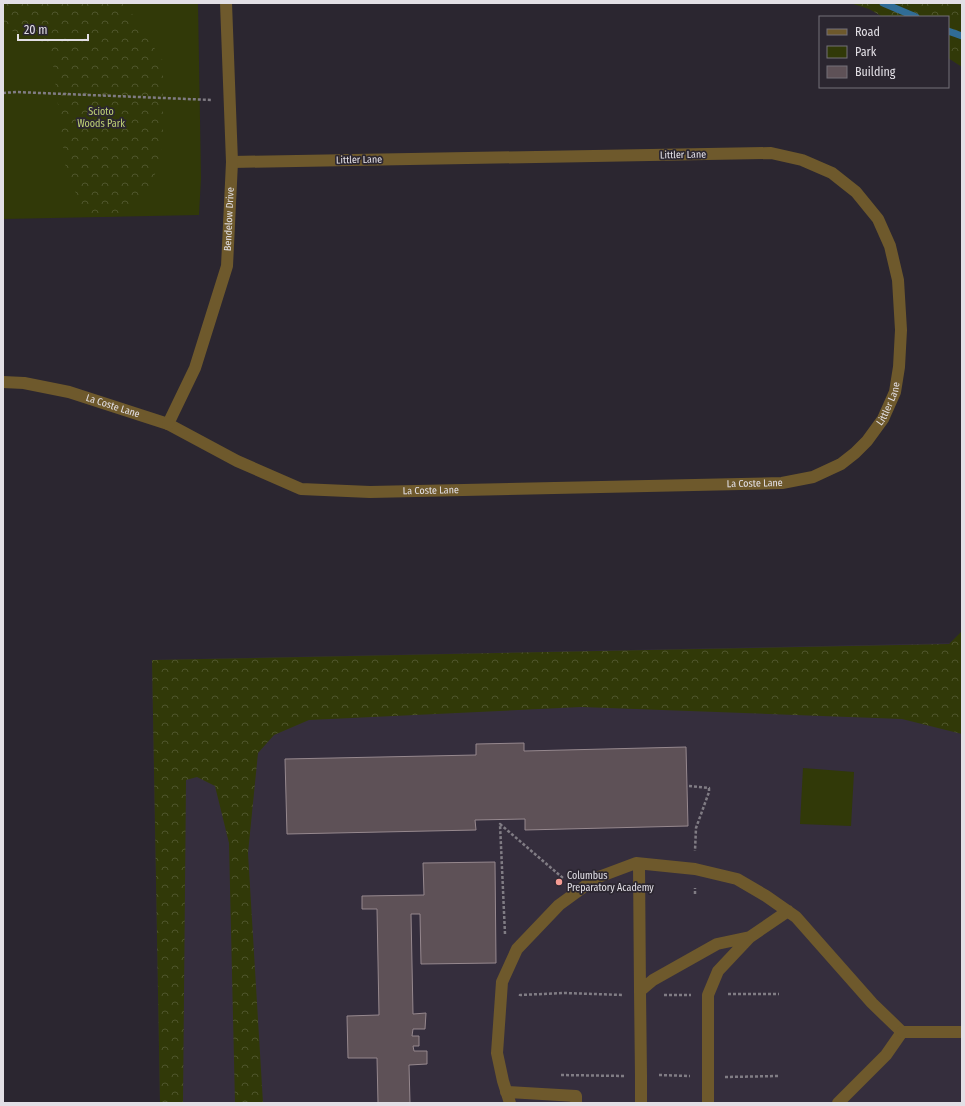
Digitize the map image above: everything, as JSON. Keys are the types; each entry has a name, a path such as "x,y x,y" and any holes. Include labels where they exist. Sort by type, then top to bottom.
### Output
{"street":[{"name":"Bendelow Drive","path":"168,424 195,368 226,266 232,162 226,3"},
{"name":"Littler Lane","path":"232,162 771,153 802,160 832,174 856,192 878,219 890,246 898,280 901,330 899,367 895,392 883,419 867,441"},
{"name":"La Coste Lane","path":"3,382 24,383 69,392 168,424 237,461 301,489 370,492 782,483 813,477 841,464 867,441"},
{"path":"576,1103 576,1096 508,1098 497,1053 502,982 517,949 559,905 596,878 636,863 695,869 737,879 796,916 872,1003 902,1032 962,1032"},
{"path":"639,864 641,1103"},
{"path":"708,1103 708,994 718,971 750,937 788,911"},
{"path":"640,991 653,980 717,944 750,937"},
{"path":"838,1103 886,1055 902,1032"}],"path":[{"path":"3,93 16,92 229,101"},
{"path":"689,786 709,788 709,792 696,828 695,894"},
{"path":"506,936 500,824 567,881 563,883"}],"shaded area":[{"name":"Columbus Preparatory Academy","path":"962,643 962,1103 160,1103 152,660"}],"green space":[{"name":"Scioto Woods Park","path":"3,3 198,3 201,178 199,215 3,219"},
{"path":"3,3 125,3 163,61 163,142 153,182 123,216 86,217 66,170 53,64 44,46 10,30 3,30"},
{"path":"850,3 962,3 962,67 949,59 949,16 881,16 869,9"},
{"path":"962,631 962,734 902,719 581,707 309,720 274,735 258,753 248,853 263,1103 235,1103 229,843 215,786 197,777 186,780 183,1103 160,1103 152,660 949,644"},
{"path":"803,768 854,772 851,826 800,824"}],"building":[{"path":"524,743 524,751 686,747 688,826 525,830 525,819 475,820 476,830 287,834 285,759 476,755 476,744"},
{"path":"495,862 496,963 421,964 420,914 411,914 413,1014 426,1013 425,1029 413,1029 412,1036 419,1036 419,1046 413,1046 414,1051 427,1051 427,1064 409,1065 410,1103 378,1103 377,1058 348,1058 347,1016 379,1015 377,909 362,909 362,896 424,895 423,863"}],"waterway":[{"path":"883,3 914,16"},
{"path":"949,31 962,36"}],"place":[{"name":"Columbus Preparatory Academy","path":"559,882"}]}
